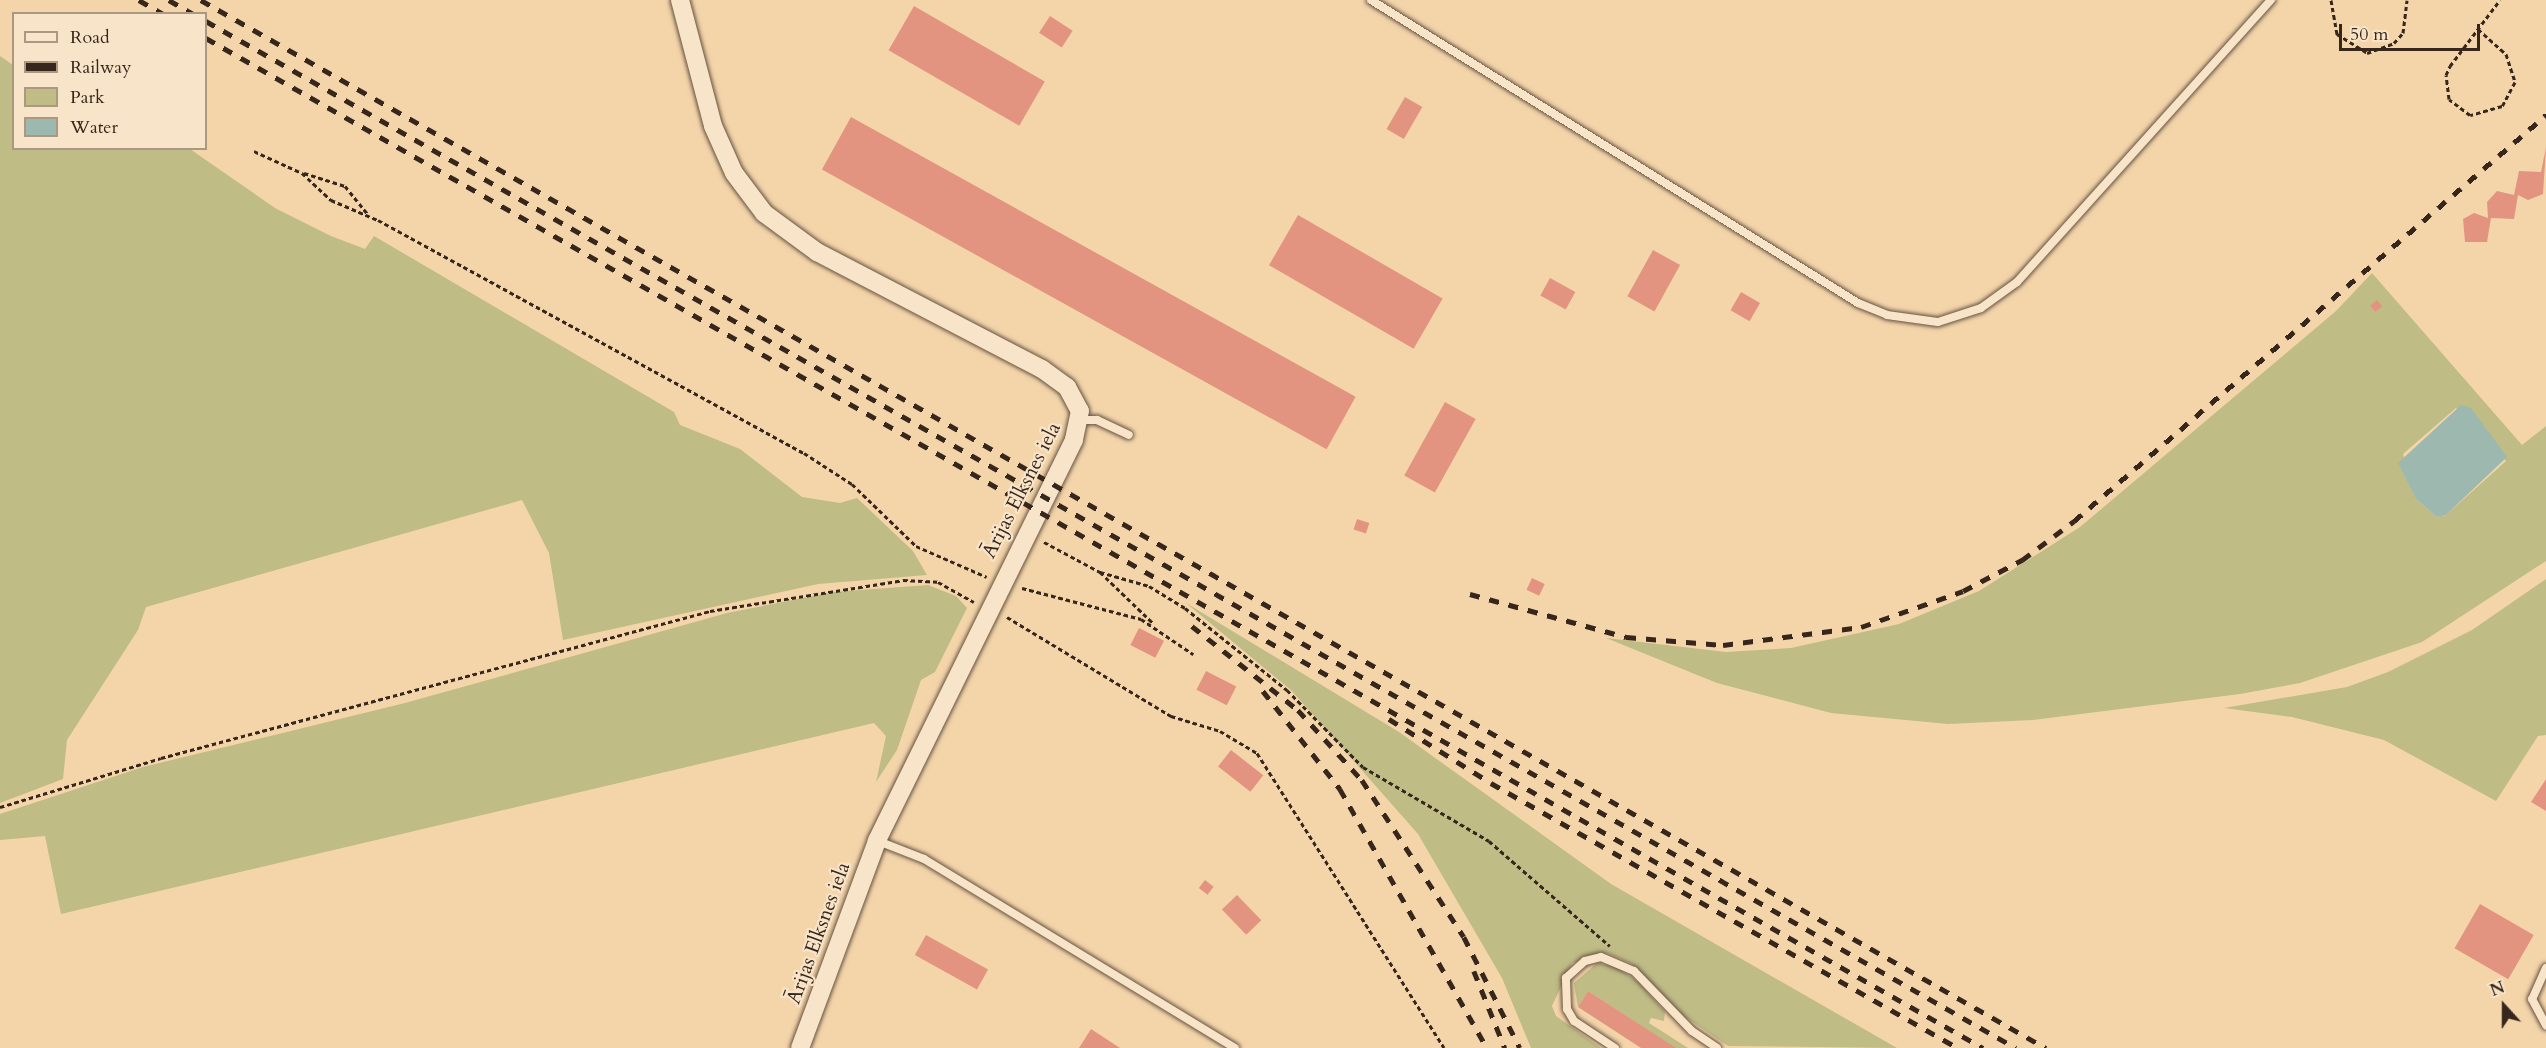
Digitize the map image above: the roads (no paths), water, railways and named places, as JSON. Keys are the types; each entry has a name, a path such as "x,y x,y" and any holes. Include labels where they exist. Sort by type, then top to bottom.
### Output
{"street":[{"name":"Ārijas Elksnes iela","path":"680,0 713,126 734,173 764,213 817,252 1060,381 1074,395 1080,420 986,610 877,841 800,1048"}],"lane":[{"path":"1371,0 1858,303 1887,315 1938,322 1981,308 2017,282 2271,0"},
{"path":"1080,420 1097,420 1129,435"},
{"path":"877,841 924,859 1235,1048"},
{"path":"1615,1048 1574,1021 1563,994 1566,978 1585,961 1601,957 1634,971 1692,1031 1717,1048"},
{"path":"2546,968 2532,999 2546,1025"}],"water":[{"path":"2461,405 2471,408 2507,457 2446,515 2437,517 2416,499 2398,463"}],"railway":[{"path":"139,0 160,12"},
{"path":"169,0 190,12"},
{"path":"201,0 2046,1048"},
{"path":"207,22 2016,1048"},
{"path":"207,39 1983,1048"},
{"path":"1470,594 1626,637 1723,645 1861,627 1963,591 2022,560 2074,521 2546,115"},
{"path":"1192,626 1298,710 1362,780 1464,937 1520,1048"},
{"path":"1263,691 1340,789 1487,1048"},
{"path":"1389,719 1491,783 1958,1048"},
{"path":"1474,971 1505,1048"}]}
